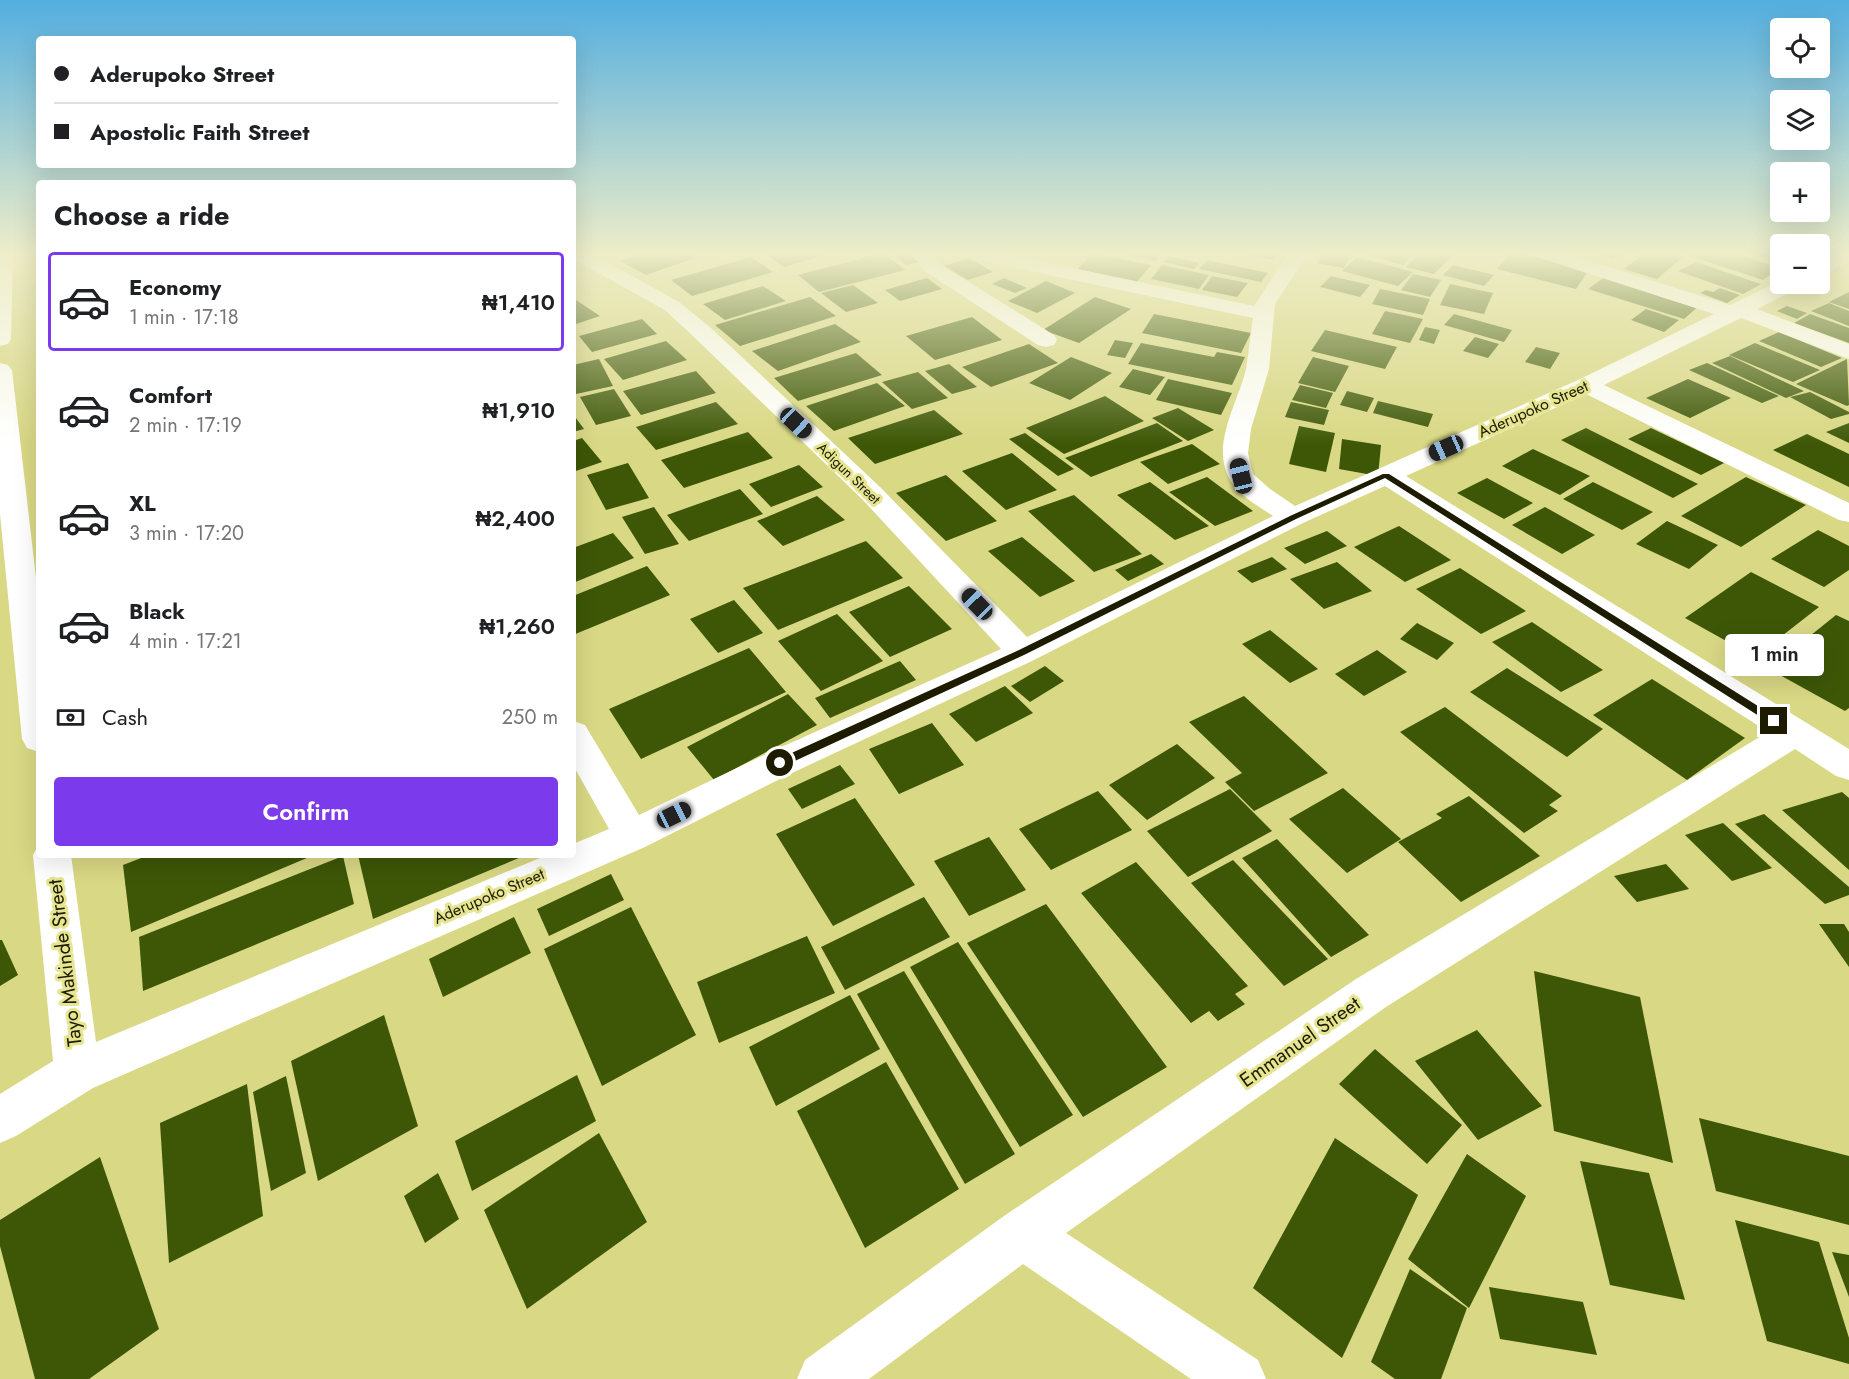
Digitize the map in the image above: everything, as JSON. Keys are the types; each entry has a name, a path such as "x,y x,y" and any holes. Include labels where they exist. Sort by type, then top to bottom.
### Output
{"street":[{"path":"0,339 1,315"},
{"name":"Adigun Street","path":"683,315 872,493 1023,652"},
{"path":"1007,315 1046,340"},
{"path":"1263,315 1257,369 1239,429 1235,453 1241,476 1260,495 1293,518"},
{"name":"Aderupoko Street","path":"0,1120 77,1072 632,836 780,763 1023,652 1293,518 1586,385 1727,315"},
{"path":"1748,315 1849,352"},
{"path":"0,370 6,509 36,718"},
{"path":"1586,385 1849,514"},
{"path":"1386,475 1793,733 1849,766"},
{"name":"Emmanuel Street","path":"824,1379 1022,1234 1371,993 1793,733"},
{"path":"576,740 632,836"},
{"name":"Tayo Makinde Street","path":"52,858 77,1072"},
{"path":"1022,1234 1239,1379"}],"building":[{"path":"576,315 600,316 576,324"},
{"path":"719,315 740,315 725,320"},
{"path":"748,315 836,316 740,346 715,325"},
{"path":"1066,315 1121,315 1079,343 1043,330"},
{"path":"1153,315 1161,315 1251,333 1241,353 1142,333"},
{"path":"1383,315 1406,315 1423,319 1410,343 1372,334"},
{"path":"1453,315 1459,315 1512,330 1504,342 1444,325"},
{"path":"1637,315 1665,315 1679,320 1664,332 1631,320"},
{"path":"1672,315 1688,315 1684,319"},
{"path":"1788,315 1803,315 1797,319"},
{"path":"1808,315 1814,315 1849,328 1849,343 1794,323"},
{"path":"1822,315 1849,315 1849,326"},
{"path":"972,317 1002,340 935,360 906,336"},
{"path":"642,319 657,334 592,352 579,336"},
{"path":"835,324 861,342 778,371 752,351"},
{"path":"1425,327 1440,330 1434,344 1419,340"},
{"path":"1325,330 1397,347 1385,369 1311,351"},
{"path":"1779,332 1842,358 1821,367 1759,341"},
{"path":"1475,337 1499,344 1488,358 1463,351"},
{"path":"1115,340 1133,343 1125,358 1107,355"},
{"path":"666,341 687,360 623,380 604,359"},
{"path":"1141,343 1214,357 1217,352 1245,357 1232,385 1128,364"},
{"path":"1755,343 1820,370 1793,382 1729,355"},
{"path":"1029,344 1058,363 991,387 962,367"},
{"path":"1536,347 1560,353 1550,369 1525,362"},
{"path":"856,353 882,375 798,401 774,378"},
{"path":"1730,356 1804,391 1786,398 1712,363"},
{"path":"1071,357 1112,373 1070,400 1029,383"},
{"path":"1313,357 1349,366 1335,392 1298,383"},
{"path":"599,359 613,386 576,394 576,364"},
{"path":"1847,359 1849,405 1847,406 1796,384"},
{"path":"1707,363 1779,396 1762,403 1689,370"},
{"path":"949,364 977,387 952,394 925,371"},
{"path":"1133,369 1165,377 1150,395 1119,387"},
{"path":"696,371 716,393 641,415 623,391"},
{"path":"918,372 948,398 912,409 882,382"},
{"path":"1168,379 1232,393 1221,415 1156,400"},
{"path":"1688,379 1731,398 1690,418 1646,398"},
{"path":"877,383 905,406 834,431 806,406"},
{"path":"1300,385 1333,393 1326,408 1292,400"},
{"path":"614,389 631,416 596,425 580,397"},
{"path":"1347,391 1374,398 1367,412 1340,405"},
{"path":"1810,392 1849,414 1831,419 1790,397"},
{"path":"1105,396 1144,421 1064,454 1026,428"},
{"path":"1378,401 1433,414 1428,427 1373,413"},
{"path":"716,402 738,424 656,450 636,427"},
{"path":"1291,402 1329,410 1324,425 1285,417"},
{"path":"1178,408 1214,430 1188,441 1152,418"},
{"path":"934,410 963,434 875,464 848,438"},
{"path":"576,418 584,429 576,431"},
{"path":"1157,423 1183,441 1091,477 1065,458"},
{"path":"1849,423 1849,443 1826,432"},
{"path":"1299,426 1335,433 1326,472 1289,464"},
{"path":"1586,428 1698,484 1673,498 1561,440"},
{"path":"1651,428 1724,463 1701,475 1628,439"},
{"path":"748,432 773,458 684,488 661,460"},
{"path":"1025,433 1074,469 1058,476 1009,439"},
{"path":"1807,434 1849,454 1849,487 1773,450"},
{"path":"582,438 602,462 576,471 576,440"},
{"path":"1342,439 1381,445 1378,476 1339,469"},
{"path":"1192,444 1220,464 1168,484 1140,462"},
{"path":"1533,449 1590,476 1560,495 1502,466"},
{"path":"1012,453 1057,490 1006,510 962,471"},
{"path":"628,463 649,498 606,510 587,475"},
{"path":"799,465 823,487 771,507 749,484"},
{"path":"946,475 997,521 946,541 896,493"},
{"path":"1207,477 1253,511 1215,526 1169,492"},
{"path":"1746,477 1806,505 1741,547 1681,516"},
{"path":"1487,478 1533,503 1504,519 1457,493"},
{"path":"1150,482 1209,526 1175,540 1117,495"},
{"path":"1593,482 1653,512 1622,530 1563,499"},
{"path":"740,489 763,514 689,541 667,515"},
{"path":"1074,495 1142,554 1094,572 1028,511"},
{"path":"817,496 845,520 783,546 757,521"},
{"path":"654,507 679,544 645,554 622,517"},
{"path":"1545,507 1595,535 1562,554 1512,525"},
{"path":"1667,521 1718,545 1689,569 1636,544"},
{"path":"1399,526 1451,560 1405,582 1354,547"},
{"path":"1818,530 1849,546 1849,570 1824,587 1771,559"},
{"path":"1327,531 1347,546 1305,564 1284,548"},
{"path":"613,533 634,558 576,582 576,547"},
{"path":"1022,537 1075,581 1040,597 988,551"},
{"path":"866,541 903,578 778,630 743,588"},
{"path":"1151,554 1164,564 1128,581 1115,570"},
{"path":"1272,557 1287,569 1252,583 1237,571"},
{"path":"1337,562 1372,591 1324,609 1290,579"},
{"path":"647,566 670,595 576,634 576,595"},
{"path":"1460,568 1526,611 1481,634 1416,589"},
{"path":"1751,572 1819,607 1755,657 1685,618"},
{"path":"909,586 952,629 890,657 849,612"},
{"path":"734,600 763,633 718,653 690,619"},
{"path":"837,614 883,661 821,691 778,641"},
{"path":"1836,615 1849,621 1849,708 1845,711 1769,669"},
{"path":"1532,622 1603,670 1561,692 1492,642"},
{"path":"1417,623 1454,643 1437,660 1400,639"},
{"path":"1270,630 1318,669 1290,683 1242,644"},
{"path":"749,648 786,692 641,759 609,709"},
{"path":"1377,650 1407,672 1364,696 1335,674"},
{"path":"900,661 916,680 830,718 815,698"},
{"path":"1045,666 1064,681 1030,702 1011,686"},
{"path":"1507,668 1603,729 1567,757 1470,692"},
{"path":"1652,679 1745,738 1687,780 1593,715"},
{"path":"1005,686 1033,713 976,742 949,714"},
{"path":"788,694 817,725 714,780 687,747"},
{"path":"1244,696 1328,773 1254,811 1225,782 1242,773 1189,722"},
{"path":"1445,707 1562,796 1549,805 1558,811 1524,833 1400,732"},
{"path":"932,723 964,765 899,794 869,749"},
{"path":"1177,744 1215,778 1147,820 1109,785"},
{"path":"840,765 855,784 802,809 788,789"},
{"path":"1343,788 1401,839 1347,873 1289,819"},
{"path":"1230,789 1272,831 1188,877 1147,831"},
{"path":"1098,791 1132,830 1051,870 1019,829"},
{"path":"1842,792 1849,798 1849,870 1782,810"},
{"path":"1469,796 1540,856 1461,902 1398,842 1442,818 1436,814"},
{"path":"855,798 915,885 833,926 776,834"},
{"path":"1764,814 1849,887 1849,895 1825,904 1735,824"},
{"path":"1723,823 1772,868 1732,881 1685,835"},
{"path":"989,837 1026,890 969,916 934,861"},
{"path":"1277,839 1369,935 1331,957 1242,858"},
{"path":"141,858 307,858 131,932 123,865"},
{"path":"338,858 343,858 354,904 143,991 139,937"},
{"path":"359,858 519,858 373,919"},
{"path":"1233,860 1328,959 1284,986 1191,883"},
{"path":"1136,862 1248,986 1235,994 1245,1004 1218,1021 1209,1011 1191,1023 1081,893"},
{"path":"1666,864 1689,889 1637,902 1614,876"},
{"path":"611,874 624,900 549,936 537,909"},
{"path":"924,897 950,937 845,990 821,947"},
{"path":"1046,904 1167,1067 1083,1117 967,943"},
{"path":"631,907 696,1035 602,1086 544,949"},
{"path":"514,917 531,953 443,997 429,959"},
{"path":"1819,924 1844,924 1849,932 1849,967"},
{"path":"807,936 835,993 719,1043 697,982"},
{"path":"0,940 18,975 0,986"},
{"path":"958,942 1073,1115 1020,1147 910,967"},
{"path":"904,971 1015,1154 965,1184 857,994"},
{"path":"1534,971 1640,997 1673,1163 1554,1131"},
{"path":"850,995 880,1049 776,1106 749,1047"},
{"path":"384,1015 418,1126 318,1181 291,1061"},
{"path":"1477,1030 1542,1106 1478,1140 1415,1061"},
{"path":"1375,1049 1462,1125 1427,1164 1339,1084"},
{"path":"886,1062 959,1189 865,1248 797,1111"},
{"path":"577,1075 596,1121 472,1191 455,1141"},
{"path":"286,1076 306,1173 271,1191 253,1092"},
{"path":"247,1084 263,1216 169,1263 160,1123"},
{"path":"1699,1118 1849,1156 1849,1225 1716,1191"},
{"path":"599,1133 647,1222 527,1309 484,1210"},
{"path":"1335,1138 1418,1195 1342,1358 1253,1288"},
{"path":"1467,1154 1526,1196 1469,1308 1408,1259"},
{"path":"100,1157 159,1329 89,1379 35,1379 0,1246 0,1220"},
{"path":"1580,1161 1649,1173 1685,1300 1610,1285"},
{"path":"438,1173 459,1219 425,1243 404,1196"},
{"path":"1735,1220 1819,1242 1849,1338 1849,1364 1767,1341"},
{"path":"1832,1252 1849,1255 1849,1297"},
{"path":"1410,1269 1467,1308 1441,1379 1395,1379 1371,1362"},
{"path":"1489,1287 1583,1302 1597,1355 1500,1339"}],"route":[{"path":"780,763 1023,652 1293,518 1386,475 1774,721"}]}
